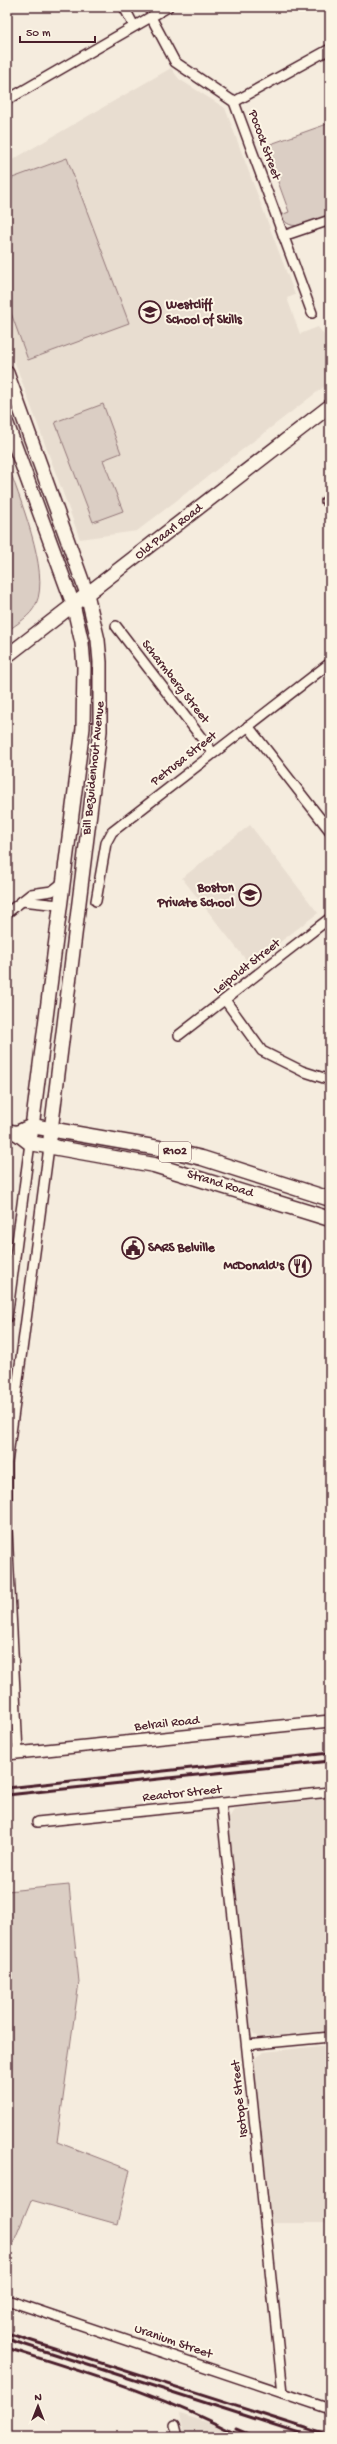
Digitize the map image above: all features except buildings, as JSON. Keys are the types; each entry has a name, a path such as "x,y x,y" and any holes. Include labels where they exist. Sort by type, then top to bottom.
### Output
{"main road":[{"name":"Bill Bezuidenhout Avenue","path":"7,373 87,594 98,640 102,706 49,1147"},
{"name":"Old Paarl Road","path":"7,656 330,406"},
{"name":"Bill Bezuidenhout Avenue","path":"7,424 73,604 82,643 85,693 83,728 61,884 30,1144"},
{"path":"59,905 72,897 76,875 84,856"},
{"name":"Strand Road","path":"12,1132 32,1126 52,1128 159,1148 202,1158 330,1199"},
{"name":"Strand Road","path":"12,1132 30,1144 154,1165 330,1219"},
{"path":"202,1158 201,1164 203,1169 246,1184 261,1197"}],"street":[{"path":"124,7 134,26"},
{"path":"7,100 168,7"},
{"name":"Pocock Street","path":"151,17 175,62 234,102 312,313"},
{"path":"234,102 330,49"},
{"path":"283,236 330,220"},
{"name":"Scharmberg Street","path":"116,626 213,753"},
{"name":"Petrusa Street","path":"96,902 106,843 109,835 330,662"},
{"path":"248,726 330,830"},
{"path":"7,913 31,894 52,891 61,884"},
{"path":"22,901 59,905"},
{"name":"Leipoldt Street","path":"179,1035 330,918"},
{"path":"225,1000 262,1050 302,1071 330,1080"},
{"path":"7,1318 30,1144"},
{"path":"12,1753 7,1463 49,1147"},
{"name":"Belrail Road","path":"12,1753 330,1720"},
{"name":"Reactor Street","path":"37,1822 330,1792"},
{"name":"Isotope Street","path":"221,1803 283,2393"},
{"path":"247,2045 330,2037"},
{"name":"Uranium Street","path":"7,2300 330,2409"},
{"path":"176,2425 178,2437"}],"shaded area":[{"name":"Westcliff School of Skills","path":"171,68 179,79 225,108 295,295 287,298 300,334 318,327 330,343 330,382 137,531 80,539 7,341 7,163"},
{"path":"330,123 330,215 302,225 290,225 281,215 289,212 265,146"},
{"path":"67,158 129,323 28,360 7,302 7,180"},
{"path":"103,404 121,453 103,460 123,511 93,522 55,422"},
{"path":"7,462 31,533 39,573 40,590 36,604 31,612 7,631"},
{"name":"Boston Private School","path":"250,825 318,913 250,965 182,878"},
{"path":"330,1798 330,2031 257,2037 249,2028 228,1819 234,1810 240,1808"},
{"path":"69,1885 79,1982 57,2142 130,2170 117,2224 31,2200 7,2258 7,1891"},
{"path":"330,2045 330,2223 270,2223 253,2064 256,2057 264,2052"},
{"path":"180,2414 253,2437 185,2437"}],"railway":[{"path":"7,1788 330,1753"},
{"path":"7,1795 330,1761"},
{"path":"7,2333 330,2436"},
{"path":"7,2339 312,2437"},
{"path":"7,2348 127,2387 184,2409 242,2437"},
{"path":"236,2429 255,2437"}],"place":[{"name":"Westcliff School of Skills","path":"150,312"},
{"name":"Boston Private School","path":"250,895"},
{"name":"SARS Belville","path":"133,1248"},
{"name":"McDonald's","path":"300,1266"}]}
